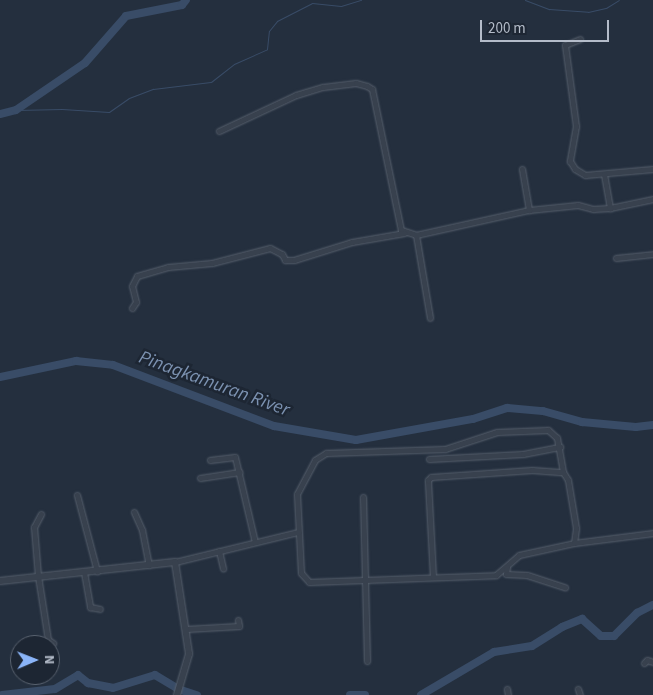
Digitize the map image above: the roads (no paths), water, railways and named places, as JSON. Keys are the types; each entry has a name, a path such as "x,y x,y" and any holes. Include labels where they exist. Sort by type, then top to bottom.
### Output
{"street":[{"path":"580,39 565,45 576,126 570,161 579,172 604,174 653,169"},
{"path":"219,131 296,95 323,87 356,83 367,86 372,89 396,216 404,233"},
{"path":"522,169 529,210"},
{"path":"604,174 610,208"},
{"path":"132,308 136,302 132,286 137,276 168,267 212,263 270,248 282,254 286,260 294,260 352,242 404,233 416,235 529,210 578,205 593,209 610,208 653,199"},
{"path":"416,235 430,318"},
{"path":"616,258 653,254"},
{"path":"507,567 496,575 309,582 303,578 298,532 297,494 302,480 315,460 326,454 445,449 497,432 548,430 554,432 560,447 563,472 568,480 574,512 574,543"},
{"path":"429,459 524,454 560,447"},
{"path":"210,460 234,456 240,472 255,542"},
{"path":"433,578 428,480 431,477 532,470 563,472"},
{"path":"200,478 240,472"},
{"path":"77,496 97,571"},
{"path":"363,497 367,661"},
{"path":"134,512 142,530 149,565"},
{"path":"41,514 34,527 38,576 49,635"},
{"path":"0,580 175,562 298,532"},
{"path":"565,587 527,575 506,574 507,567 511,560 519,555 574,543 653,533"},
{"path":"219,551 223,569"},
{"path":"175,562 189,654 177,695"},
{"path":"84,572 90,607 100,609"},
{"path":"186,629 239,626 238,620"},
{"path":"644,664 647,660 653,662"}],"waterway":[{"path":"0,114 16,110 85,63 126,16 182,5 186,0"},
{"path":"16,110 62,109 109,112 129,98 153,89 211,82 234,64 267,49 269,31 277,21 312,3 341,6 361,0"},
{"path":"525,0 549,9 588,12 606,8 619,0"},
{"name":"Pinagkamuran River","path":"0,377 76,361 113,365 274,426 356,440 473,419 507,408 543,411 582,422 636,427 653,425"},
{"path":"421,695 494,652 532,646 562,627 582,619 601,636 614,636 637,613 653,605"},
{"path":"2,695 55,689 78,675 88,683 113,688 155,675 178,689 197,695"},
{"path":"350,695 365,695"}]}
